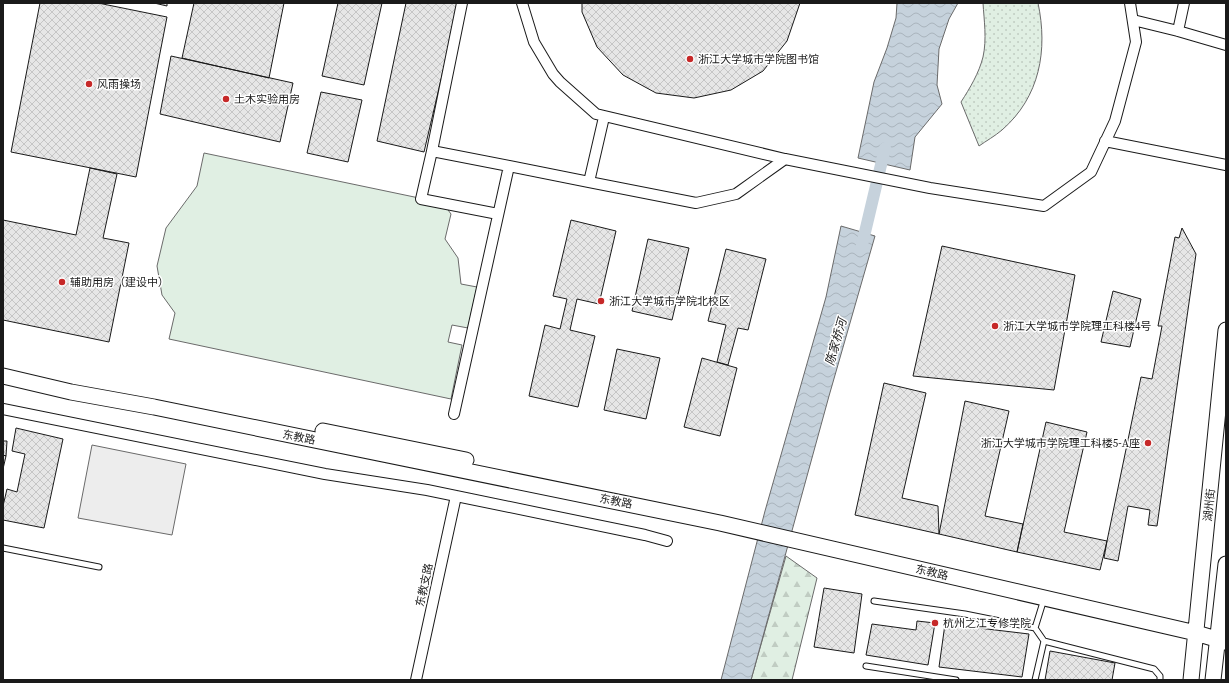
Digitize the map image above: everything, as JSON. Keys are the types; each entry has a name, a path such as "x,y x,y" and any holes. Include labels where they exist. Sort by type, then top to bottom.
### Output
{"street":[{"path":"462,3 421,199 498,214"},
{"path":"522,3 534,42 553,74 596,114 785,159 930,188 1044,206 1091,172 1115,121 1136,42 1130,3"},
{"path":"1178,31 1184,3"},
{"path":"1133,20 1226,45"},
{"path":"589,182 604,117"},
{"path":"1105,141 1226,164"},
{"path":"432,151 696,203 736,194 785,159"},
{"path":"454,414 509,166"},
{"name":"湖州街","path":"1191,680 1226,330"},
{"name":"东教路","path":"3,368 73,385 377,442 720,518 1044,597 1197,629"},
{"name":"东教路","path":"3,376 71,392 720,518"},
{"path":"3,409 325,474 427,490 645,535 667,541"},
{"name":"东教支路","path":"416,680 456,496"},
{"name":"东教路","path":"832,545 1222,636"},
{"path":"1214,680 1222,636 1226,564"}],"lane":[{"path":"3,548 99,567"},
{"path":"1035,628 1044,597"},
{"path":"874,601 965,614 1035,628 1044,641 1154,669 1160,676 1160,680"},
{"path":"1035,680 1044,641"},
{"path":"866,666 956,680"}],"green space":[{"path":"983,3 1038,3 1042,38 1038,72 1033,88 1025,103 1015,117 1002,130 979,146 961,102 977,75 983,57 985,36"},
{"path":"204,153 443,203 451,214 445,239 458,258 461,284 477,287 468,328 452,325 448,342 462,345 451,399 169,339 175,313 162,295 157,266 166,228 197,186"},
{"path":"786,556 817,578 792,680 751,680"}],"shaded area":[{"path":"92,445 186,464 172,535 78,518"}],"water":[{"path":"897,3 958,3 949,19 939,49 937,85 942,104 915,137 910,170 858,158 874,82 887,48 896,18"},
{"path":"841,226 875,236 829,396 751,680 721,680 765,511 826,297"}],"building":[{"name":"风雨操场","path":"40,3 98,3 167,17 136,177 11,152"},
{"path":"154,3 167,3 167,6"},
{"path":"194,3 284,3 269,78 182,58"},
{"path":"338,3 382,3 364,85 322,76"},
{"path":"406,3 459,3 424,152 377,141"},
{"name":"浙江大学城市学院图书馆","path":"582,3 800,3 787,41 763,71 731,90 694,98 656,93 623,75 597,47 582,12"},
{"name":"土木实验用房","path":"171,56 293,83 280,142 160,114"},
{"path":"321,92 362,100 348,162 307,153"},
{"name":"辅助用房（建设中）","path":"90,168 117,174 103,238 129,243 109,342 3,320 3,220 76,235"},
{"path":"571,220 616,231 599,304 577,299 570,330 595,336 578,407 529,396 545,325 560,329 567,299 553,296"},
{"name":"浙江大学城市学院理工科楼5-A座","path":"1182,228 1196,254 1157,526 1148,525 1150,510 1128,506 1118,561 1104,558 1107,541 1141,377 1152,379 1162,326 1158,326 1175,237 1179,238"},
{"path":"648,239 689,248 672,320 632,311"},
{"name":"浙江大学城市学院理工科楼4号","path":"942,246 1075,275 1054,390 913,376"},
{"path":"726,249 766,259 748,330 738,328 728,365 717,362 726,325 708,321"},
{"path":"1113,291 1141,299 1130,347 1101,342"},
{"path":"617,349 660,358 646,419 604,410"},
{"path":"702,358 737,368 720,436 684,427"},
{"path":"884,383 926,393 902,498 938,506 939,534 855,515"},
{"path":"965,401 1009,411 985,516 1023,524 1017,552 939,534"},
{"path":"1046,422 1087,432 1064,532 1107,541 1100,570 1017,552"},
{"path":"16,428 63,439 44,528 3,520 3,506 7,489 17,492 25,454 12,451"},
{"path":"3,441 7,441 6,456 3,455"},
{"path":"3,455 6,456 3,469"},
{"path":"824,588 862,594 854,653 814,647"},
{"path":"917,621 935,623 928,665 866,655 872,624 916,630"},
{"path":"945,624 1029,634 1022,677 939,667"},
{"path":"1050,651 1115,663 1112,680 1045,680"}],"waterway":[{"name":"陈家桥河","path":"861,249 885,148"}],"place":[{"name":"浙江大学城市学院图书馆","path":"690,59"},
{"name":"风雨操场","path":"89,84"},
{"name":"土木实验用房","path":"226,99"},
{"name":"辅助用房（建设中）","path":"62,282"},
{"name":"浙江大学城市学院北校区","path":"601,301"},
{"name":"浙江大学城市学院理工科楼4号","path":"995,326"},
{"name":"浙江大学城市学院理工科楼5-A座","path":"1148,443"},
{"name":"杭州之江专修学院","path":"935,623"}]}
